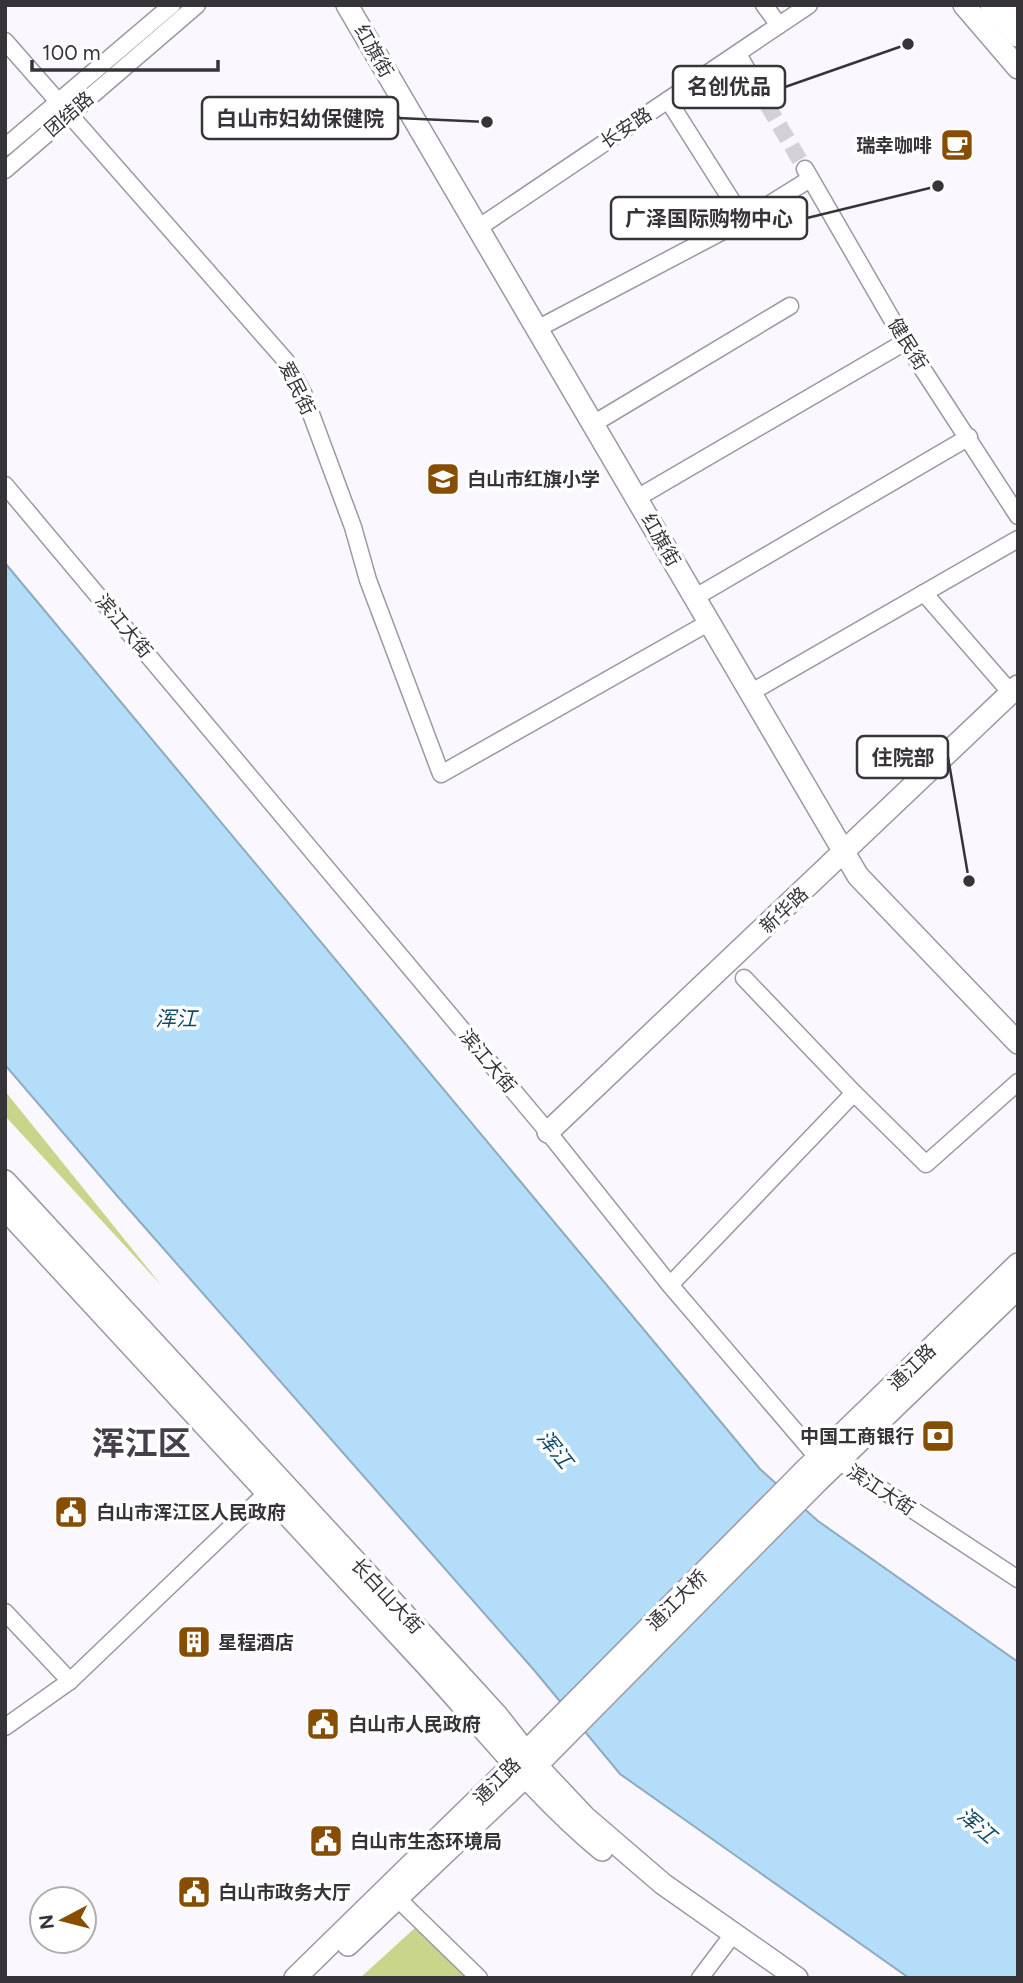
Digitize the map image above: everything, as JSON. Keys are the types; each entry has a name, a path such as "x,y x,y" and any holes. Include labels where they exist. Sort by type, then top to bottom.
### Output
{"main road":[{"name":"红旗街","path":"347,5 858,876 1018,1043"},
{"path":"964,5 1018,68"},
{"path":"1004,10 1018,36"},
{"name":"新华路","path":"548,1132 1014,690"},
{"path":"845,852 865,865 1018,1022"},
{"name":"长白山大街","path":"5,1181 274,1487"},
{"name":"长白山大街","path":"5,1209 496,1714 525,1765 573,1827 653,1893 797,1978"},
{"name":"通江路","path":"814,1470 1018,1264"},
{"name":"通江路","path":"814,1470 840,1462 1018,1288"},
{"name":"通江大桥","path":"554,1735 814,1470"},
{"name":"通江路","path":"313,1978 398,1899 554,1735"},
{"name":"通江路","path":"295,1978 525,1765"},
{"name":"长白山大街","path":"730,1939 772,1978"}],"street":[{"name":"团结路","path":"5,170 62,109 172,5"},
{"name":"团结路","path":"5,147 62,109 197,5"},
{"path":"764,5 779,25"},
{"name":"长安路","path":"478,228 809,5"},
{"name":"爱民街","path":"5,41 286,361 308,407 353,527 368,580 441,774 708,623"},
{"path":"738,54 755,84"},
{"path":"537,329 744,220 668,100"},
{"name":"健民街","path":"744,220 808,174 905,342 1018,516"},
{"path":"593,424 790,306"},
{"path":"637,499 905,342"},
{"path":"694,598 969,438"},
{"name":"滨江大街","path":"5,485 548,1132 814,1470"},
{"path":"750,693 1018,539"},
{"path":"924,593 1014,690"},
{"path":"744,978 926,1164 1018,1082"},
{"path":"670,1285 855,1093"},
{"name":"滨江大街","path":"840,1462 1018,1579"},
{"path":"5,1727 70,1681 274,1487"},
{"path":"5,1612 70,1681"},
{"path":"398,1899 479,1978"},
{"path":"700,1978 730,1939"}],"green space":[{"path":"5,1091 162,1286 5,1116"},
{"path":"417,1926 468,1978 360,1978"}],"water":[{"name":"浑江","path":"5,563 760,1469 818,1521 1018,1662 1018,1978 909,1978 620,1774 534,1670 5,1065"}],"tunnel":[{"path":"755,84 805,169"}],"place":[{"name":"名创优品","path":"908,44"},
{"name":"白山市妇幼保健院","path":"487,122"},
{"name":"瑞幸咖啡","path":"957,145"},
{"name":"广泽国际购物中心","path":"938,186"},
{"name":"白山市红旗小学","path":"443,479"},
{"name":"住院部","path":"969,881"},
{"name":"中国工商银行","path":"938,1436"},
{"name":"白山市浑江区人民政府","path":"71,1512"},
{"name":"星程酒店","path":"194,1642"},
{"name":"白山市人民政府","path":"323,1724"},
{"name":"白山市生态环境局","path":"326,1841"},
{"name":"白山市政务大厅","path":"194,1892"}],"district":[{"name":"浑江区","path":"141,1443"}]}
